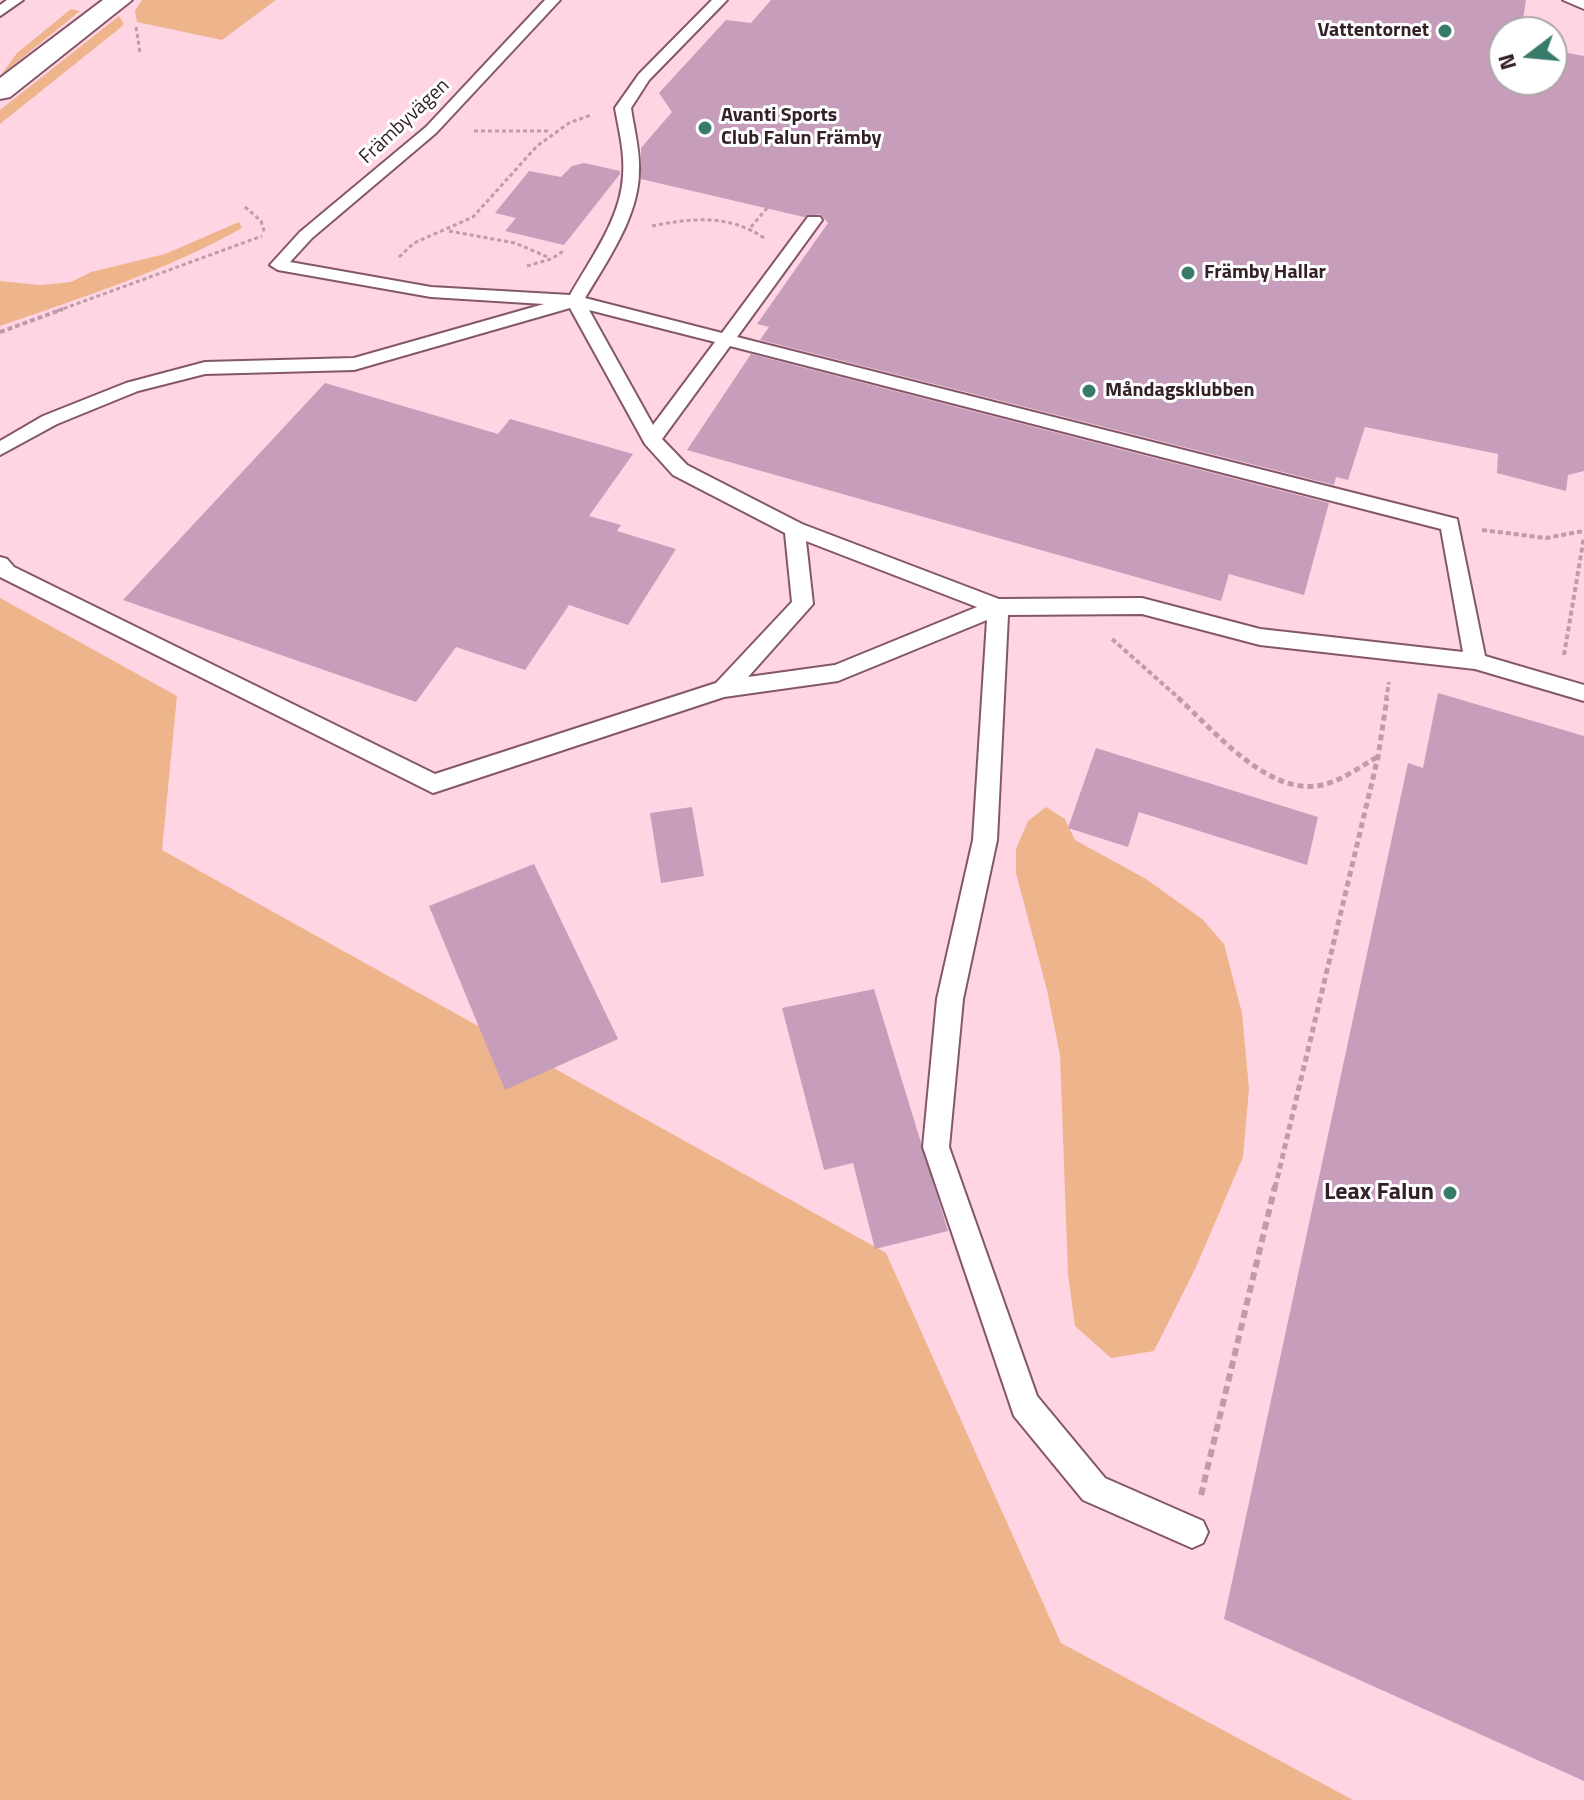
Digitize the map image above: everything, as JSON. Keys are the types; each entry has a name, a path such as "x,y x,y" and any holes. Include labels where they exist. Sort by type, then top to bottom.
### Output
{"street":[{"path":"0,91 119,0"}],"lane":[{"path":"0,12 16,0"},
{"name":"Främbyvägen","path":"553,0 438,122 306,235 278,265 431,292 575,301"},
{"path":"575,301 610,238 631,186 631,155 623,108 644,77 720,0"},
{"path":"1570,0 1584,5"},
{"path":"652,440 814,220"},
{"path":"575,301 652,440 680,470 795,529 998,607 1142,606 1260,637 1475,661 1584,693"},
{"path":"0,449 50,420 132,387 161,379 205,368 354,364 575,301 1450,524 1475,661"},
{"path":"724,689 803,604 795,529"},
{"path":"0,564 7,572 123,631 433,784 724,689 838,673 998,607"},
{"path":"998,607 985,840 950,999 936,1147 1025,1405 1094,1489 1192,1532"}],"path":[{"path":"394,263 408,245 448,231 472,217 534,145 553,130 572,121 623,108"},
{"path":"438,122 493,133 553,130"},
{"path":"245,207 261,221 265,235"},
{"path":"751,227 767,208"},
{"path":"448,231 539,250 551,259"},
{"path":"0,332 208,254"},
{"path":"1450,524 1546,538 1584,531"},
{"path":"1558,686 1584,537"},
{"path":"1061,607 1095,624 1265,775 1294,787 1325,787 1378,757"},
{"path":"1192,1532 1378,757 1394,650"}],"shaded area":[{"path":"142,0 276,0 222,40 137,22 135,11"},
{"path":"71,9 80,11 1,75 17,53"},
{"path":"119,16 124,24 120,28 0,124 0,110"},
{"path":"239,222 242,228 184,257 0,326 0,281 40,285 71,282 91,272 165,254"},
{"path":"0,598 177,696 162,850 886,1253 1061,1643 1353,1800 0,1800"},
{"path":"1046,807 1065,819 1075,840 1146,879 1202,919 1224,944 1242,1013 1249,1089 1243,1157 1196,1267 1154,1351 1111,1358 1075,1326 1068,1274 1060,1055 1047,990 1016,873 1016,849 1028,821"}],"building":[{"name":"Främby Hallar","path":"771,0 1526,0 1524,16 1488,16 1488,96 1568,96 1568,53 1584,56 1584,471 1568,475 1566,491 1497,473 1498,454 1365,427 1348,480 1336,477 1334,485 760,340 769,327 757,324 828,223 820,214 804,217 641,179 641,148 672,112 659,93 726,20 751,23"},
{"path":"584,163 620,171 620,174 564,245 505,231 516,218 495,213 529,171 561,177 572,166"},
{"path":"751,354 1329,503 1304,595 1229,574 1221,601 687,450"},
{"path":"325,383 498,434 510,419 633,454 589,516 621,525 617,531 676,549 628,625 569,605 525,670 456,647 416,702 123,600"},
{"name":"Leax Falun","path":"1438,693 1584,736 1584,1781 1224,1619 1408,763 1423,768"},
{"path":"1096,748 1318,817 1307,865 1139,812 1128,847 1068,828"},
{"path":"692,807 704,876 661,883 650,813"},
{"path":"534,864 618,1039 505,1090 429,906"},
{"path":"874,989 948,1231 875,1249 853,1163 824,1170 782,1008"}],"place":[{"name":"Vattentornet","path":"1445,31"},
{"name":"Avanti Sports Club Falun Främby","path":"705,128"},
{"name":"Främby Hallar","path":"1188,273"},
{"name":"Måndagsklubben","path":"1089,391"},
{"name":"Leax Falun","path":"1450,1193"}]}
